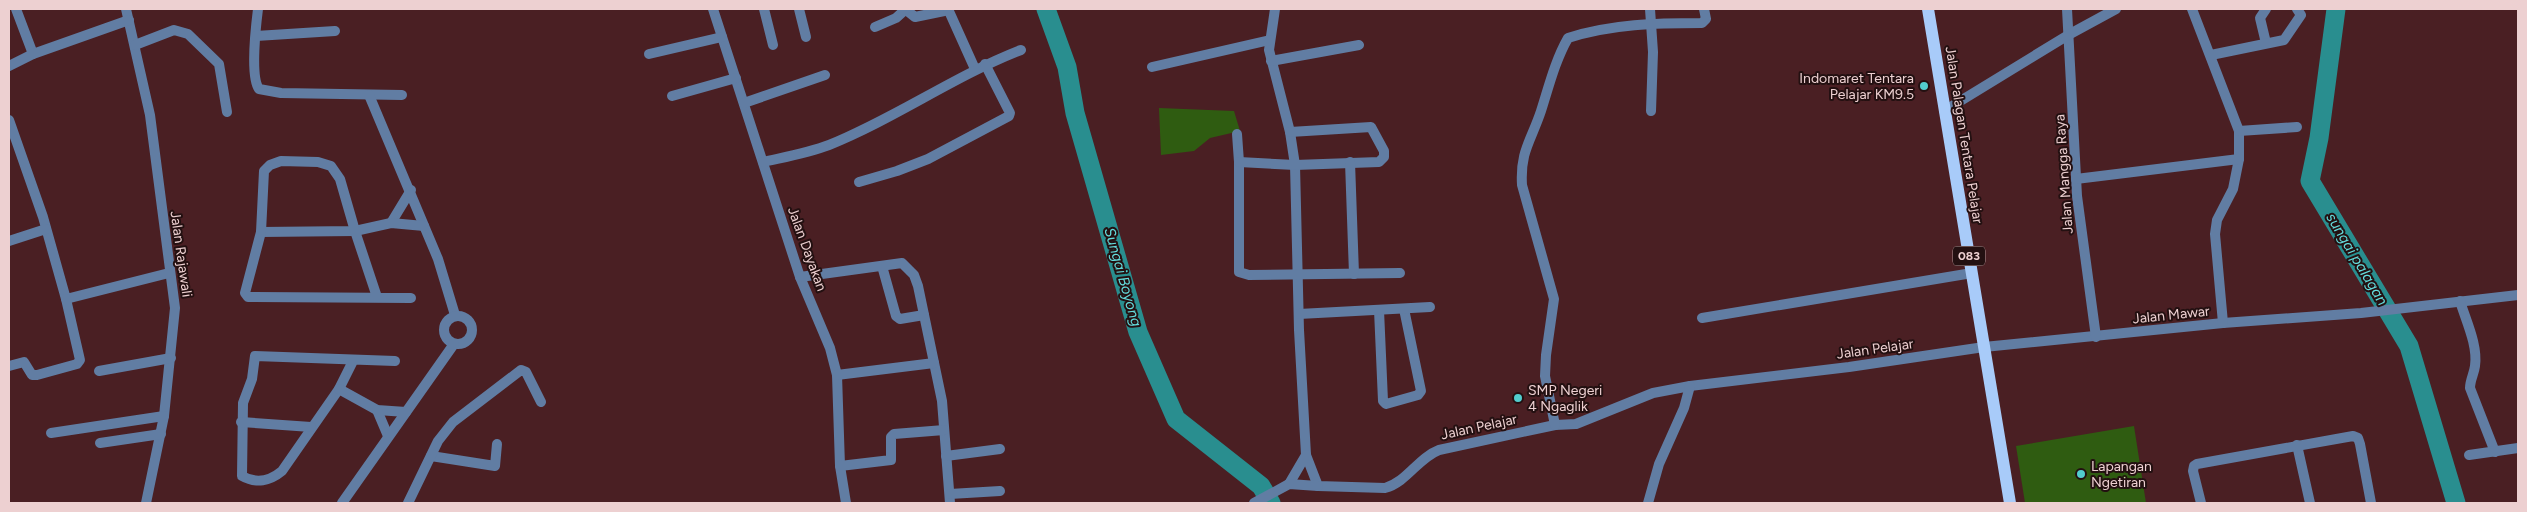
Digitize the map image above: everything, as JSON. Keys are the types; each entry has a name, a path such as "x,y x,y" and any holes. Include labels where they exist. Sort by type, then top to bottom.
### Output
{"main road":[{"name":"Jalan Palagan Tentara Pelajar","path":"1928,9 2010,503"}],"street":[{"path":"16,9 33,54"},
{"name":"Jalan Rajawali","path":"126,9 150,115 175,308 164,416 146,503"},
{"path":"258,9 256,84 261,90 402,95"},
{"name":"Jalan Dayakan","path":"713,9 800,277 825,335 837,375 840,466 846,503"},
{"path":"764,9 773,45"},
{"path":"799,9 806,37"},
{"path":"875,27 896,18 906,9 915,17 948,9 975,69"},
{"path":"1275,9 1270,40 1271,61 1290,132 1295,165 1299,314 1306,455 1318,486"},
{"path":"1650,9 1652,24 1652,112"},
{"path":"1555,425 1546,376 1546,355 1554,299 1522,185 1521,170 1522,157 1540,114 1557,58 1568,38 1592,30 1606,27 1704,22 1706,19 1704,9"},
{"name":"Jalan Mangga Raya","path":"2067,9 2070,34 2076,179 2096,337"},
{"path":"1944,111 2070,34 2116,9"},
{"path":"2192,9 2238,131 2239,159 2233,189 2217,220 2216,234 2223,323"},
{"path":"2266,9 2260,18 2266,43"},
{"path":"2210,55 2278,42 2288,36 2301,15 2296,9"},
{"path":"9,66 33,54 129,20"},
{"path":"135,45 174,30 188,34 219,64 227,112"},
{"path":"256,36 335,31"},
{"path":"649,54 722,37"},
{"path":"1152,67 1270,40"},
{"path":"1271,61 1359,45"},
{"path":"763,162 828,145 880,121 984,64 1020,50"},
{"path":"859,182 897,171 928,159 1009,116 1010,113 984,64"},
{"path":"744,103 825,76"},
{"path":"672,96 736,78"},
{"path":"369,95 411,190 441,266 455,315"},
{"path":"9,120 46,229 66,298 80,360 77,364 37,375 32,375 24,362 9,366"},
{"path":"2238,131 2297,127"},
{"path":"1239,162 1295,165 1379,162 1383,159 1384,151 1373,128 1290,132"},
{"path":"1237,134 1239,162 1239,272 1249,275 1400,273"},
{"path":"2076,179 2239,159"},
{"path":"378,297 354,231 340,179 331,166 324,162 281,161 270,165 264,170 261,232 245,293 248,297 411,298"},
{"path":"1350,162 1354,274"},
{"path":"391,223 411,190"},
{"path":"261,232 354,231 391,223 424,226"},
{"path":"9,241 46,229"},
{"path":"800,277 902,263 907,266 918,286 942,401 950,499 1000,491"},
{"path":"882,266 896,316 900,319 924,315"},
{"path":"66,298 169,273"},
{"path":"1702,318 1972,274"},
{"name":"Jalan Mawar","path":"1984,347 2223,323 2361,313 2518,294"},
{"path":"2460,301 2476,353 2475,368 2470,378 2470,388 2495,452"},
{"path":"1299,314 1430,307"},
{"path":"1379,310 1383,401 1386,404 1418,395 1421,391 1404,309"},
{"path":"455,315 466,317 471,323 473,332 469,339 462,344 454,344 447,340 444,332 445,324 455,315"},
{"path":"342,503 454,344"},
{"name":"Jalan Pelajar","path":"1285,487 1385,488 1395,485 1433,452 1555,425 1576,424 1653,393 1690,386 1849,367 1984,347"},
{"path":"353,361 339,389 311,426 282,471 272,478 254,482 242,476 241,422 243,403 252,379 255,356 395,361"},
{"path":"98,371 171,358"},
{"path":"837,375 934,363"},
{"path":"408,503 430,456 453,422 518,371 526,372 541,402"},
{"path":"1648,503 1658,464 1684,408 1690,386"},
{"path":"339,389 377,410 406,412"},
{"path":"377,410 388,436"},
{"path":"51,433 164,416"},
{"path":"241,422 311,426"},
{"path":"840,466 891,460 891,437 894,434 944,430"},
{"path":"100,443 161,434"},
{"path":"2201,503 2193,471 2194,466 2348,436 2358,438 2371,503"},
{"path":"430,456 495,466 497,444"},
{"path":"2296,445 2310,503"},
{"path":"2469,456 2518,448"},
{"path":"946,456 1000,449"},
{"path":"1254,503 1285,487 1306,455"}],"green space":[{"path":"1159,108 1234,111 1240,131 1210,138 1194,151 1161,155"},
{"name":"Lapangan Ngetiran","path":"2134,426 2146,503 2025,503 2016,446"}],"waterway":[{"name":"Sungai Boyong","path":"1046,9 1067,67 1075,113 1138,332 1176,419 1261,486 1271,503"},
{"name":"sungai palagan","path":"2336,9 2319,138 2310,181 2409,346 2456,503"}],"place":[{"name":"Indomaret Tentara Pelajar KM9.5","path":"1924,86"},
{"name":"SMP Negeri 4 Ngaglik","path":"1518,398"},
{"name":"Lapangan Ngetiran","path":"2081,474"}]}
